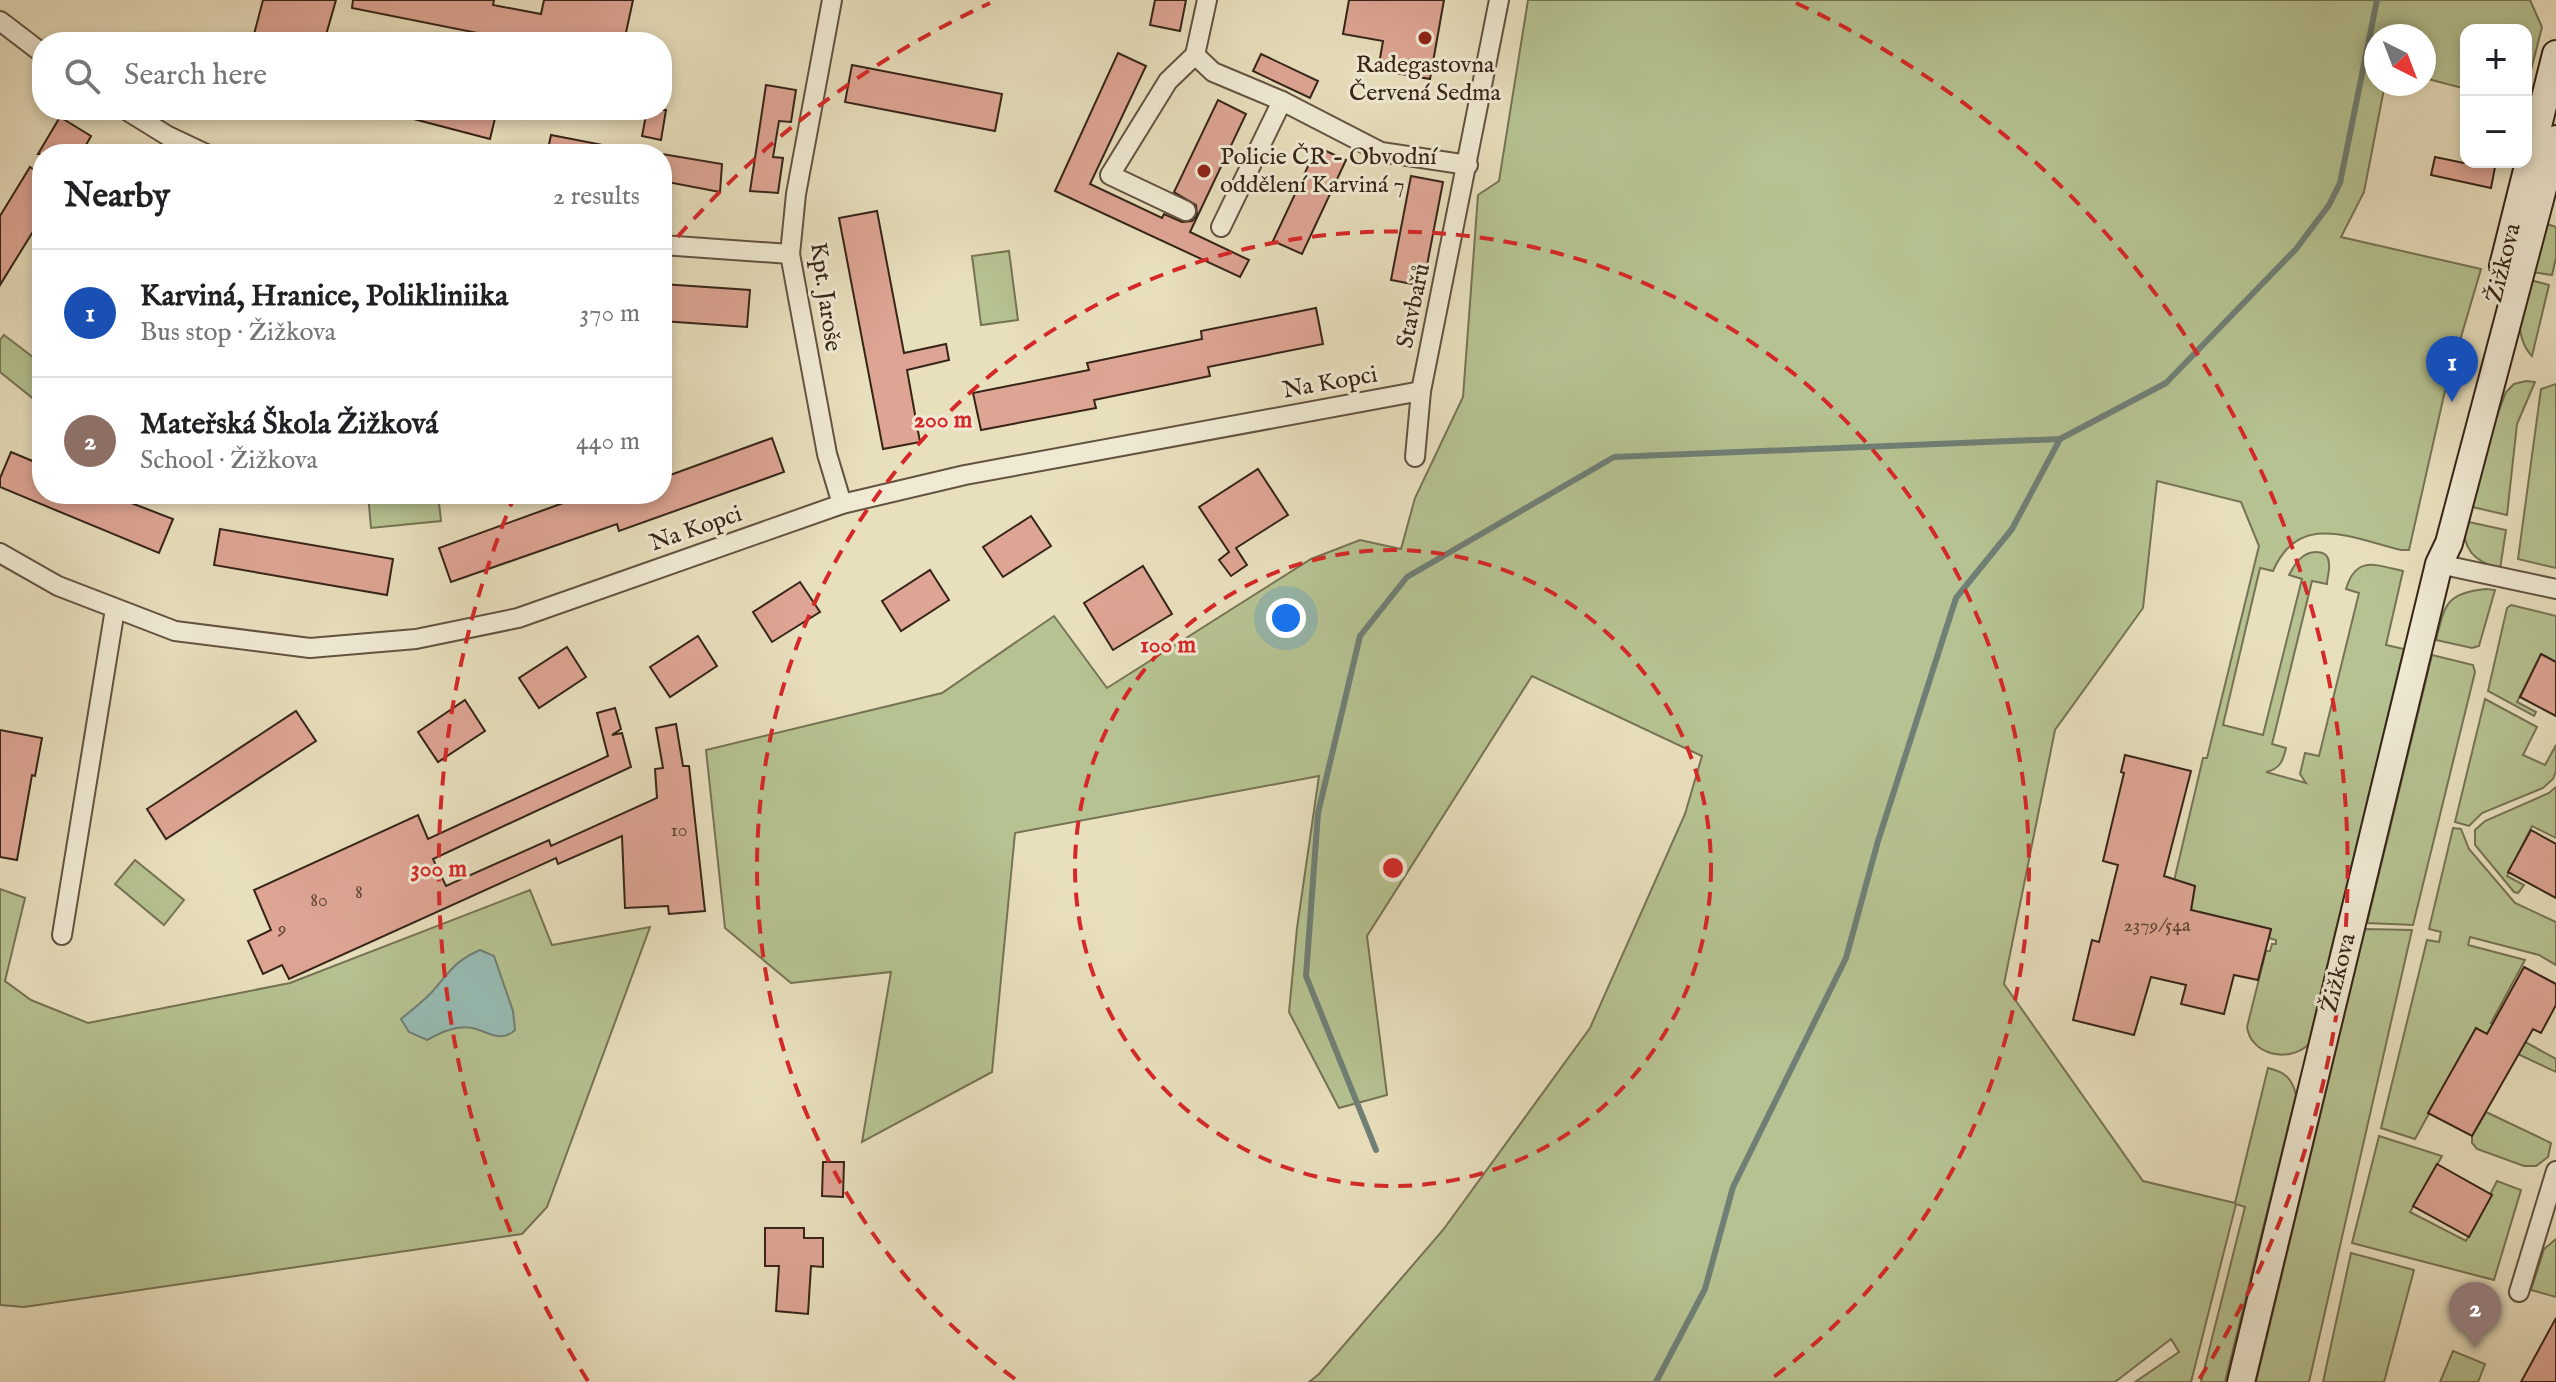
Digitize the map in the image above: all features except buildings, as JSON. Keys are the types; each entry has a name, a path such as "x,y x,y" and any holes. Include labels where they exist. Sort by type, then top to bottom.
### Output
{"street":[{"name":"Kpt. Jaroše","path":"832,0 796,194 790,254 827,454 842,504"},
{"path":"1186,211 1110,175 1168,81 1195,55 1207,0"},
{"name":"Stavbařů","path":"1415,457 1421,391 1499,0"},
{"path":"0,21 32,45"},
{"name":"Žižkova","path":"2439,564 2434,543 2556,54"},
{"path":"1195,55 1213,72 1282,101 1381,152 1468,165"},
{"path":"1221,227 1282,101"},
{"path":"142,120 185,144"},
{"name":"Žižkova","path":"2241,1382 2439,564 2452,533 2556,139"},
{"path":"672,246 790,254"},
{"name":"Na Kopci","path":"0,553 58,586 175,631 310,648 416,639 518,618 842,504 981,472 1421,391"},
{"path":"2439,564 2556,589"},
{"path":"62,935 115,609"},
{"path":"2519,1292 2551,1212 2556,1171"}],"green space":[{"path":"1528,0 2530,0 2542,27 2532,66 2532,24 2460,24 2460,87 2436,81 2436,24 2364,24 2364,96 2383,96 2364,192 2341,237 2481,269 2444,395 2409,550 2345,536 2312,535 2297,541 2284,552 2273,571 2260,568 2223,725 2263,735 2302,579 2289,575 2304,556 2313,552 2326,555 2329,564 2327,584 2312,581 2272,744 2286,748 2285,753 2278,767 2266,772 2306,783 2300,774 2305,753 2319,756 2359,593 2346,589 2350,578 2355,571 2368,565 2403,571 2386,645 2404,649 2308,1045 2300,1051 2281,1055 2263,1050 2250,1037 2247,1027 2266,951 2276,944 2276,940 2269,938 2271,929 2191,910 2195,886 2174,881 2259,546 2241,502 2157,481 2143,608 2055,730 2004,984 2143,1181 2235,1203 2268,1068 2287,1077 2296,1095 2225,1382 2201,1382 2245,1207 2236,1204 2191,1382 2135,1382 2179,1352 2171,1339 2115,1382 1309,1382 1443,1230 1590,1028 1685,814 1702,756 1532,676 1367,936 1387,1095 1339,1108 1289,1012 1297,928 1319,776 1015,833 992,1072 862,1142 891,972 791,983 725,928 706,750 942,693 1054,616 1107,688 1311,559 1360,540 1401,549 1415,498 1463,397 1478,195 1499,181"},
{"path":"2547,224 2556,227 2556,258 2552,275 2526,271"},
{"path":"1009,251 1018,320 981,325 972,256"},
{"path":"2523,278 2549,285 2532,356 2520,329"},
{"path":"4,335 32,356 32,398 0,372 0,340"},
{"path":"2535,382 2517,424 2507,515 2468,506 2474,477 2506,392 2514,384"},
{"path":"2556,384 2556,568 2518,559 2541,389"},
{"path":"369,504 439,504 441,521 371,528"},
{"path":"2464,521 2506,530 2500,569 2472,553 2465,540"},
{"path":"2495,590 2479,646 2472,648 2436,640 2449,602 2463,594"},
{"path":"2511,605 2556,616 2556,662 2541,654 2517,702 2536,712 2534,716 2488,691 2507,608"},
{"path":"2432,655 2473,665 2475,672 2413,925 2367,923"},
{"path":"2485,699 2537,727 2523,755 2545,765 2556,745 2556,771 2553,779 2543,788 2482,813 2469,826 2455,822"},
{"path":"2556,787 2556,838 2532,826 2507,876 2524,885 2518,893 2514,892 2475,845 2475,830 2485,821"},
{"path":"2453,828 2461,829 2469,849 2515,903 2556,922 2556,965 2539,955 2470,937 2468,945 2525,960 2491,1023 2556,1059 2556,1072 2518,1054 2476,1028 2415,1139 2381,1128 2427,940 2439,942 2441,932 2429,929"},
{"path":"135,860 184,900 164,925 115,884"},
{"path":"0,889 25,898 5,981 31,1000 88,1023 290,983 530,890 552,945 650,927 547,1207 522,1234 24,1307 0,1305"},
{"path":"2365,929 2412,930 2309,1382 2256,1382"},
{"path":"2486,1112 2551,1143 2548,1157 2536,1166 2524,1166 2477,1149 2472,1143 2472,1136"},
{"path":"2379,1136 2442,1156 2410,1212 2466,1241 2497,1181 2521,1190 2494,1280 2352,1243"},
{"path":"2556,1239 2556,1297 2531,1290 2544,1249"},
{"path":"2351,1253 2414,1270 2384,1382 2323,1382"},
{"path":"2453,1351 2485,1364 2478,1382 2440,1382"}],"water":[{"path":"480,950 494,956 513,1011 515,1030 499,1036 472,1028 460,1028 427,1040 409,1032 401,1019 431,993 458,963"}],"waterway":[{"path":"1376,1150 1306,976 1318,813 1360,636 1407,577 1614,457 2060,439 2166,383 2296,249 2329,205 2340,183 2377,0"},
{"path":"1656,1382 1705,1289 1733,1187 1846,958 1878,841 1956,598 2012,529 2060,439"}],"place":[{"name":"Radegastovna Červená Sedma","path":"1425,38"},
{"name":"Policie ČR - Obvodní oddělení Karviná 7","path":"1204,171"},
{"name":"Karviná, Hranice, Polikliniika","path":"2452,402"},
{"name":"Mateřská Škola Žižková","path":"2475,1348"}]}
